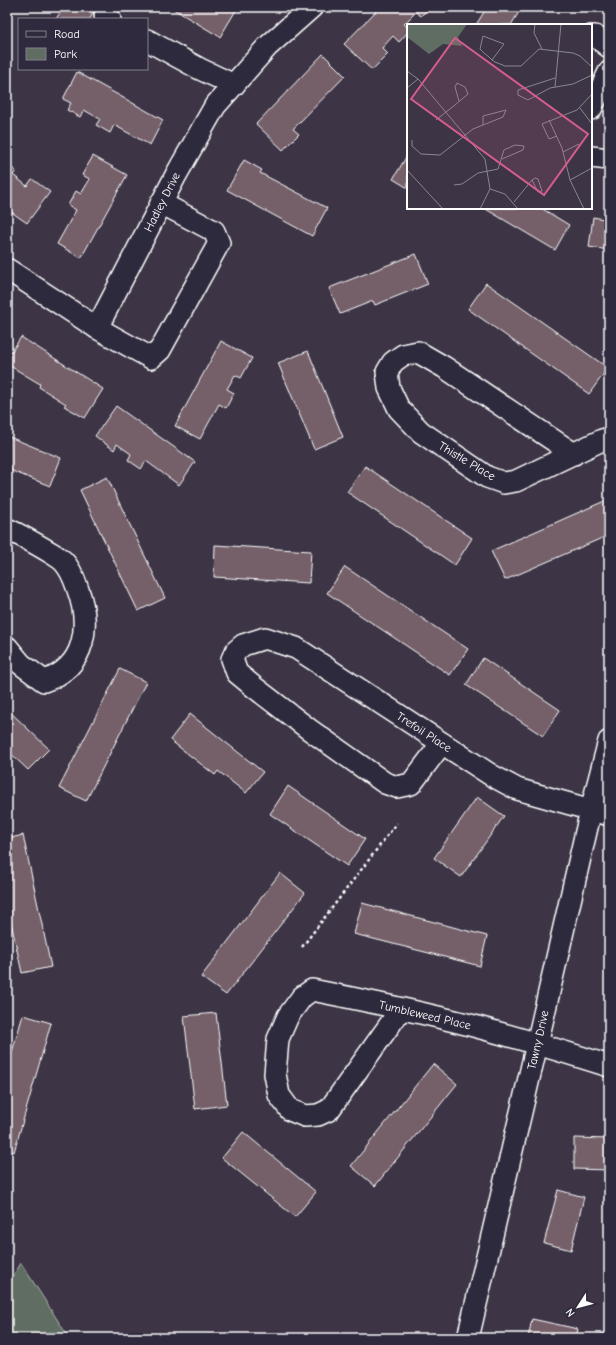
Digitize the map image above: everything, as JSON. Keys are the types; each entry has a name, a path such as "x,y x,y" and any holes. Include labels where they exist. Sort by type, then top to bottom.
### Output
{"street":[{"name":"Hadley Drive","path":"97,328 176,175 215,106 267,47 312,7"},
{"path":"592,36 609,47"},
{"path":"148,41 200,69 234,84"},
{"path":"592,107 609,72"},
{"path":"592,157 609,159"},
{"path":"7,269 97,328 151,358 160,350 219,243 214,230 162,202"},
{"name":"Thistle Place","path":"574,454 444,367 418,352 403,355 393,362 387,372 389,388 398,409 421,432 487,477 504,483 516,481 609,438"},
{"path":"7,529 63,560 72,573 83,603 85,624 82,644 78,656 65,670 54,678 44,681 21,664 7,647"},
{"name":"Trefoil Place","path":"442,743 411,784 397,787 385,783 310,730 254,687 237,673 232,659 236,651 243,645 266,638 296,648 442,743 491,776 517,789 600,812"},
{"name":"Tawny Drive","path":"468,1338 538,1044 600,812 609,741"},
{"name":"Tumbleweed Place","path":"401,1009 329,1110 318,1115 305,1116 290,1110 279,1095 275,1074 278,1039 288,1016 302,997 312,990 401,1009 445,1019 538,1044 609,1066"}],"path":[{"path":"302,947 397,823"}],"green space":[{"path":"21,1263 69,1338 7,1338 7,1287"}],"building":[{"path":"54,7 96,7 90,18 57,18 61,11"},
{"path":"170,7 238,7 220,37"},
{"path":"380,7 430,7 421,16 416,12 404,24 407,27 407,33 399,42 393,36 382,48 388,54 372,70 344,44"},
{"path":"487,7 522,7 512,24 477,24"},
{"path":"323,54 345,76 293,129 299,134 283,150 256,124"},
{"path":"77,72 163,120 150,145 114,125 110,133 96,125 100,119 84,110 80,117 67,110 71,103 63,99"},
{"path":"93,156 127,175 81,258 57,244 76,210 68,205 76,191 81,194 90,179 82,175"},
{"path":"407,156 407,187 393,179"},
{"path":"244,160 262,170 260,173 327,208 312,236 227,190"},
{"path":"7,164 16,171 13,175 27,186 32,179 50,192 27,223 7,209"},
{"path":"486,209 543,209 569,225 555,250"},
{"path":"593,217 609,220 609,250 589,247"},
{"path":"416,254 428,284 375,305 373,301 340,314 329,288"},
{"path":"486,283 608,368 589,394 468,309"},
{"path":"21,337 103,389 85,418 64,406 66,404 39,387 40,384 7,364 7,359"},
{"path":"221,341 252,358 241,378 235,375 227,389 234,393 226,408 219,404 200,439 175,426"},
{"path":"308,351 343,437 314,449 278,363"},
{"path":"116,406 195,462 179,485 146,461 141,469 128,460 131,454 117,444 114,450 95,436"},
{"path":"7,436 61,458 50,486 7,469"},
{"path":"365,466 472,538 455,565 347,492"},
{"path":"107,477 165,598 138,611 80,490"},
{"path":"609,499 609,535 505,580 491,551"},
{"path":"215,545 311,551 309,583 214,577"},
{"path":"345,567 468,649 450,675 327,593"},
{"path":"483,658 560,710 543,736 466,685"},
{"path":"120,669 146,682 86,801 59,788"},
{"path":"7,709 49,749 28,770 7,750"},
{"path":"190,714 263,772 246,793 218,771 215,775 170,740"},
{"path":"288,786 365,839 347,866 270,814"},
{"path":"477,797 504,816 461,877 434,858"},
{"path":"23,835 51,967 22,973 7,904 7,839"},
{"path":"280,873 305,893 226,995 201,977"},
{"path":"362,903 487,936 480,966 354,934"},
{"path":"216,1013 227,1105 195,1109 184,1016"},
{"path":"23,1015 51,1023 14,1152 7,1150 7,1069"},
{"path":"433,1064 457,1084 375,1186 351,1166"},
{"path":"243,1132 316,1192 295,1217 222,1158"},
{"path":"574,1138 609,1139 609,1170 574,1169"},
{"path":"558,1190 584,1197 571,1250 544,1243"},
{"path":"532,1319 578,1329 576,1338 528,1338"},
{"path":"609,1333 609,1338 598,1338 598,1335"}]}
